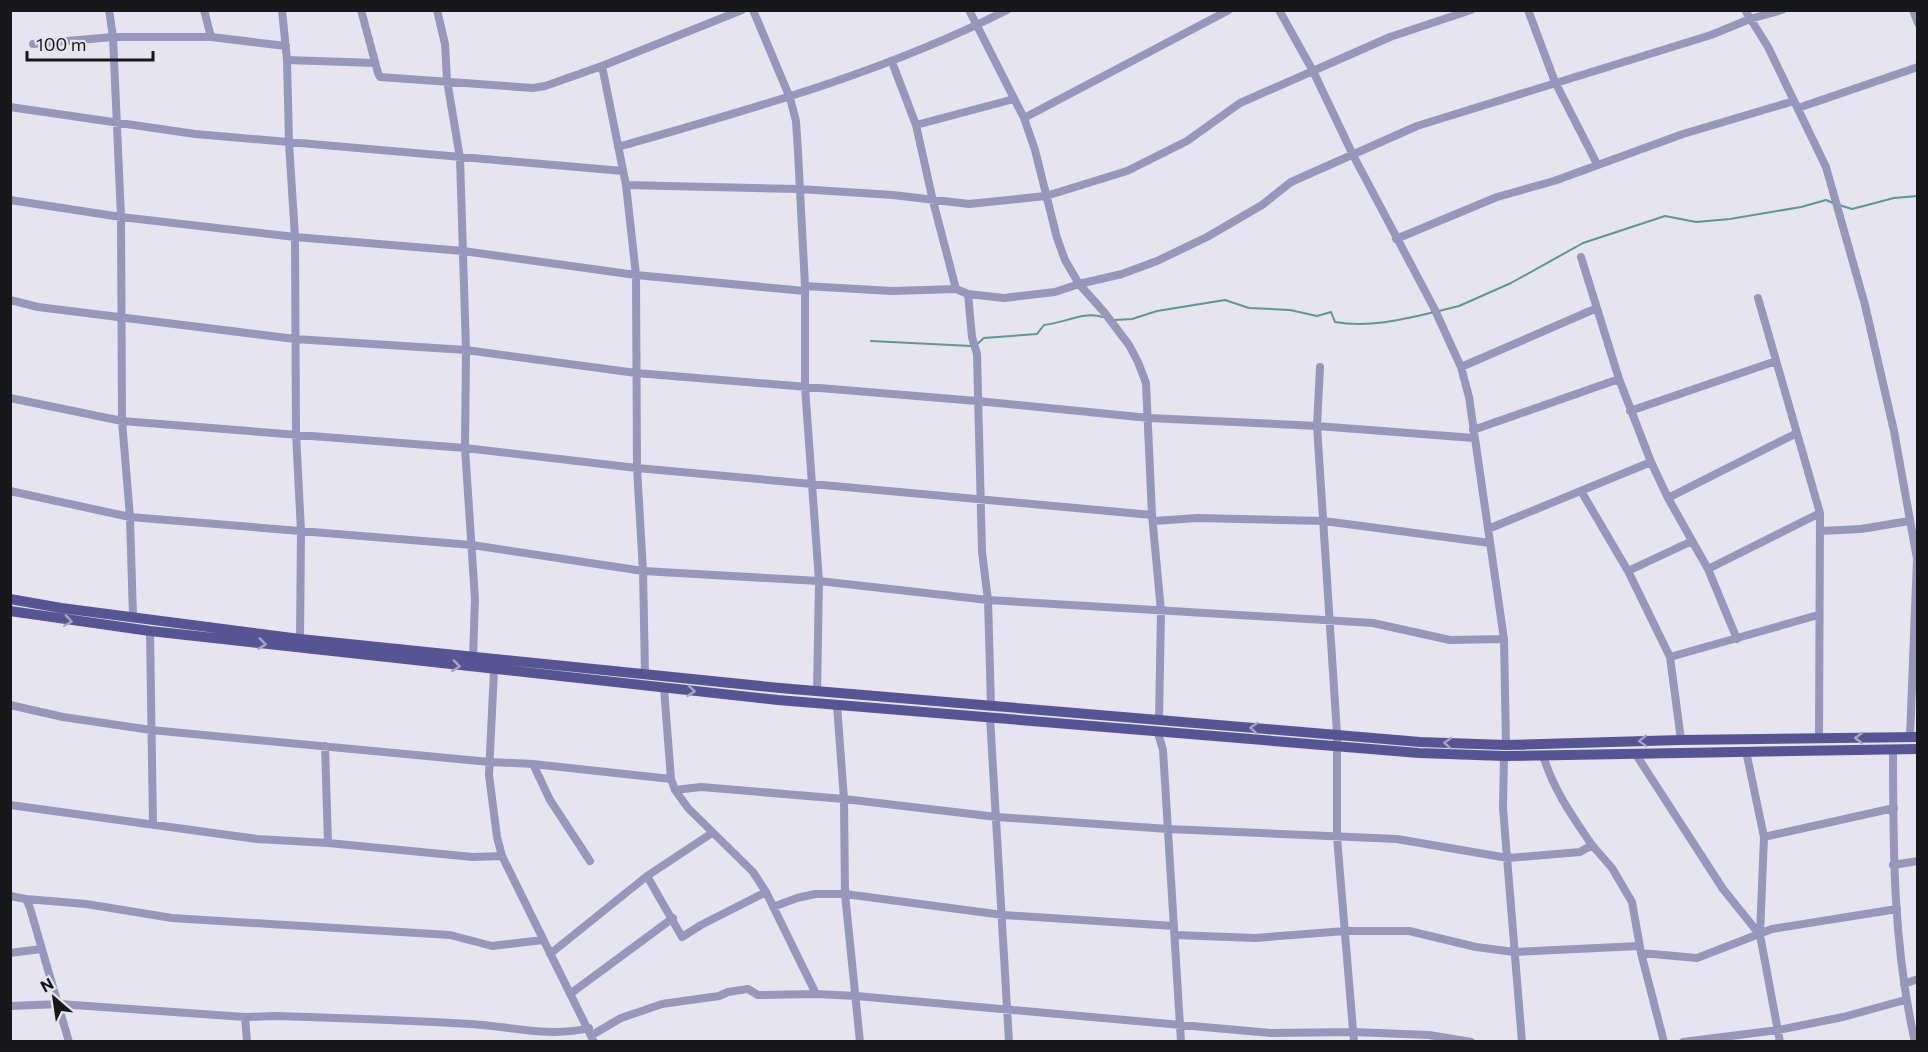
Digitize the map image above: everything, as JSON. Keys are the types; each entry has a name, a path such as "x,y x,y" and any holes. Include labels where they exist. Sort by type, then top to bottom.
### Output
{"main road":[{"path":"10,599 300,639 645,675 817,692 1336,734 1543,755 1681,740 1914,737"},
{"path":"10,611 150,631 663,688 837,705 1419,753 1598,748 1635,753 1917,749"}],"street":[{"path":"109,10 113,37 121,217 122,421 130,517 133,617"},
{"path":"204,10 211,37"},
{"path":"282,10 287,60 295,237 295,339 301,531 300,639"},
{"path":"361,10 381,77 533,88 602,66 742,10"},
{"path":"437,10 445,44 447,80 460,158 466,350 465,448 475,599 473,657"},
{"path":"753,10 790,98 795,121 805,288 805,387 810,483 819,581 817,692"},
{"path":"969,10 1024,118 1065,260 1079,284 1129,345 1146,383 1153,518 1161,610 1159,721"},
{"path":"618,147 790,98 892,62 977,26 1007,10"},
{"path":"1024,118 1229,10"},
{"path":"1279,10 1313,70 1353,155 1440,320 1461,367 1469,397 1504,639 1503,808 1522,1041"},
{"path":"626,185 800,189 893,195 969,204 1046,196 1127,171 1187,141 1240,103 1390,38 1471,10"},
{"path":"1528,10 1555,82 1597,164"},
{"path":"10,200 121,217 295,237 463,251 636,275 805,288 892,291 957,290 968,294 1004,298 1035,296 1122,274 1157,261 1207,237 1262,205 1291,182 1417,126 1711,35 1748,15 1782,10"},
{"path":"1913,10 1917,23"},
{"path":"1748,15 1768,47 1826,167 1865,305 1894,431 1917,559 1914,737"},
{"path":"33,44 113,37 211,37 286,46"},
{"path":"287,60 375,63"},
{"path":"892,62 916,125 933,201 957,290"},
{"path":"602,66 626,185 636,275 637,468 643,571 645,675"},
{"path":"1396,238 1497,197 1554,181 1683,134 1796,104 1917,67"},
{"path":"916,125 1014,99"},
{"path":"10,107 195,134 623,171"},
{"path":"1581,257 1630,411 1668,498 1708,569 1737,639"},
{"path":"968,294 976,354 982,552 988,600 991,706"},
{"path":"1758,298 1820,513 1819,738"},
{"path":"10,300 38,307 295,339 466,350 636,373 977,401 1149,418 1474,434 1619,380"},
{"path":"1461,367 1598,308"},
{"path":"1630,411 1776,361"},
{"path":"1320,367 1317,426 1336,734 1337,837 1353,1037"},
{"path":"10,398 122,421 465,448 637,468 1153,518 1324,521 1490,543"},
{"path":"1668,498 1797,433"},
{"path":"1488,529 1651,462"},
{"path":"10,490 130,517 472,545 643,571 819,581 988,600 1373,623 1450,640 1504,639"},
{"path":"1581,491 1628,570 1670,657 1681,740"},
{"path":"1708,569 1820,513"},
{"path":"1820,531 1861,529 1909,521"},
{"path":"1628,570 1692,541"},
{"path":"1670,657 1818,615"},
{"path":"150,631 153,825"},
{"path":"494,670 489,775 497,837 502,856 591,1035"},
{"path":"663,688 671,779 675,790 688,808 753,872 766,892 816,994"},
{"path":"10,705 63,717 151,730 490,762 533,764 671,779"},
{"path":"837,705 844,799 845,894 860,1041"},
{"path":"990,717 1009,1041"},
{"path":"1158,732 1163,750 1181,1041"},
{"path":"325,746 328,843"},
{"path":"1893,749 1893,865 1905,1000 1915,1041"},
{"path":"1746,751 1764,837 1760,935 1780,1041"},
{"path":"1635,753 1724,889 1760,935"},
{"path":"1543,755 1549,775 1568,811 1612,868 1632,902 1640,949 1664,1041"},
{"path":"533,764 549,800 590,861"},
{"path":"675,790 700,787 844,799 997,817 1168,829 1397,839 1508,858 1580,852 1592,845"},
{"path":"10,805 257,839 473,856 502,856"},
{"path":"1764,837 1894,808"},
{"path":"550,954 647,876 712,833"},
{"path":"1893,865 1917,861"},
{"path":"647,876 682,937 766,892"},
{"path":"773,907 815,894 845,894 1003,915 1255,938 1345,931 1409,931 1514,952 1640,949 1697,958 1772,929 1897,909"},
{"path":"10,896 86,904 172,918 450,935 492,946 543,940"},
{"path":"26,899 69,1041"},
{"path":"570,994 673,918"},
{"path":"10,953 41,949"},
{"path":"1904,984 1917,979"},
{"path":"10,1006 59,1004 244,1017 276,1016 472,1024 591,1035 621,1018 662,1004 719,996 748,989 758,995 856,996 1270,1033 1353,1037 1429,1035 1472,1041"},
{"path":"1683,1041 1778,1030 1843,1017 1905,1000"},
{"path":"244,1017 247,1041"}],"waterway":[{"path":"1839,205 1852,209 1894,198 1918,196"},
{"path":"1439,311 1459,306 1511,283 1583,243 1665,216 1696,222 1730,219 1801,207 1826,200 1833,203"},
{"path":"1114,320 1132,319 1157,311 1225,300 1249,308 1290,310 1317,316 1331,312 1335,322 1347,324 1384,322 1434,312"},
{"path":"976,345 984,338 1037,334 1044,325 1081,316 1103,317"},
{"path":"871,341 971,346"}]}
